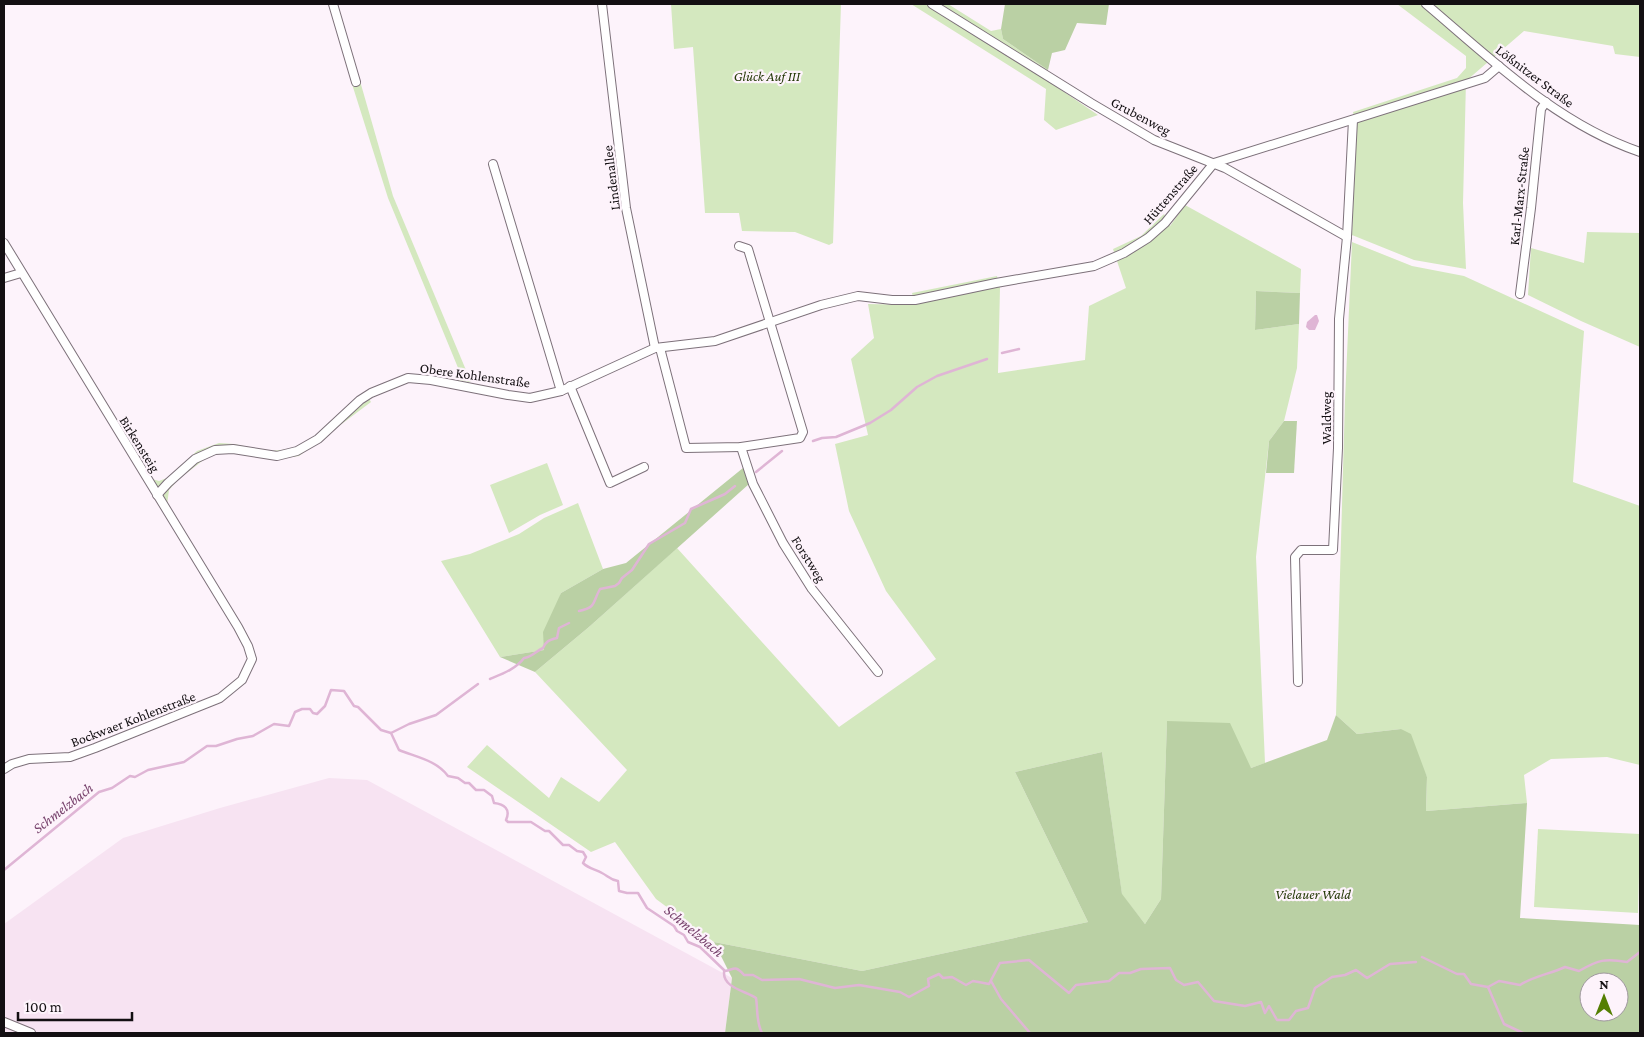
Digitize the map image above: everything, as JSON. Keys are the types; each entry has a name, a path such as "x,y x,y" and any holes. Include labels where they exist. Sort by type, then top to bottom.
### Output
{"street":[{"path":"333,4 356,82"},
{"name":"Lindenallee","path":"602,4 626,208 658,348"},
{"name":"Grubenweg","path":"932,4 1154,140 1214,163 1347,236"},
{"name":"Lößnitzer Straße","path":"1426,4 1499,66 1546,102 1599,134 1640,152"},
{"name":"Hüttenstraße","path":"821,305 858,296 892,300 915,300 996,283 1094,266 1124,253 1148,238 1159,228 1214,163 1485,78 1499,66"},
{"name":"Karl-Marx-Straße","path":"1520,294 1541,109 1546,102"},
{"name":"Waldweg","path":"1298,682 1295,557 1301,550 1333,550 1338,448 1338,318 1347,236 1353,120"},
{"path":"493,164 561,391"},
{"name":"Birkensteig","path":"4,243 238,627 252,658"},
{"path":"658,348 686,448 741,447 800,438 803,432 748,249 739,246"},
{"path":"4,278 21,273"},
{"name":"Obere Kohlenstraße","path":"157,495 195,459 215,450 233,449 277,456 297,452 318,439 360,400 371,393 408,378 431,380 530,398 561,391 658,348 715,341 821,305"},
{"path":"570,386 610,483 644,467"},
{"name":"Forstweg","path":"741,447 753,484 784,543 812,589 878,672"},
{"name":"Bockwaer Kohlenstraße","path":"4,769 12,764 29,759 70,757 220,698 242,680 252,658"},
{"path":"4,1022 31,1033"}],"shaded area":[{"path":"1317,315 1319,321 1315,330 1309,330 1306,327 1307,322"},
{"path":"329,778 367,780 732,978 725,1033 4,1033 4,924 123,838 220,808"}],"green space":[{"name":"Glück Auf III","path":"671,4 841,4 833,243 829,245 795,232 742,231 739,213 705,213 693,47 674,49"},
{"path":"911,4 948,4 991,31 1001,29 1003,39 1048,70 1048,81 1098,115 1056,130 1044,120 1046,89"},
{"path":"1005,4 1109,4 1106,25 1077,23 1065,50 1052,53 1048,70 1003,39 1001,29"},
{"path":"1397,4 1640,4 1640,57 1615,54 1613,46 1524,31 1466,81 1463,203 1466,269 1414,260 1352,235 1356,128 1353,112 1457,78 1466,68 1466,56"},
{"path":"360,81 393,196 471,382 458,381 461,375 388,198 352,84"},
{"path":"1185,205 1301,269 1300,293 1256,291 1255,330 1299,324 1297,368 1284,421 1269,441 1256,557 1265,763 1251,768 1167,722 1161,899 1145,924 1122,895 1102,752 1015,772 1088,922 862,971 714,942 656,899 615,842 591,852 467,767 487,745 549,798 561,777 599,802 627,770 535,672 589,627 677,548 839,727 936,659 886,591 849,511 835,444 868,435 851,359 874,338 868,304 915,305 912,293 997,276 1000,288 998,373 1085,360 1089,306 1126,288 1113,249 1141,236 1164,214 1170,226"},
{"path":"1587,232 1640,233 1640,347 1528,295 1531,248 1584,263"},
{"path":"1352,242 1412,266 1464,276 1584,331 1573,482 1640,506 1640,765 1607,757 1551,759 1524,775 1527,803 1426,811 1427,777 1401,729 1357,734 1336,715 1345,400"},
{"path":"1256,291 1300,293 1299,324 1255,330"},
{"path":"365,392 371,402 299,456 273,460 233,453 210,455 179,479 169,490 167,505 152,479 159,481 167,478 197,451 219,443 269,451 292,449 311,439"},
{"path":"1284,421 1297,421 1294,473 1266,473 1269,441"},
{"path":"547,463 563,505 540,515 509,533 490,485"},
{"path":"743,468 749,484 589,627 535,672 500,657 544,650 543,632 561,593 603,569 626,563"},
{"path":"578,503 603,569 561,593 544,650 500,657 441,561 470,554 519,534 544,518"},
{"name":"Vielauer Wald","path":"1336,715 1357,734 1401,729 1411,734 1427,777 1426,811 1527,803 1520,918 1640,925 1640,1033 725,1033 732,978 714,942 862,971 1088,922 1015,772 1102,752 1122,894 1145,924 1161,899 1167,721 1230,723 1251,768 1327,740"},
{"path":"1538,829 1640,834 1638,913 1534,907"}],"waterway":[{"path":"1002,353 1019,349"},
{"path":"813,441 836,437 870,423 891,410 917,387 937,376 987,359"},
{"path":"756,472 782,451"},
{"path":"579,611 589,608 593,604 600,589 615,586 619,583 632,570 649,544 685,523 691,509 725,494 735,486"},
{"path":"490,679 508,671 524,658 543,648 548,641 557,638 559,628 569,623"},
{"path":"391,733 409,724 436,715 478,684"},
{"name":"Schmelzbach","path":"4,870 99,792 112,788 130,776 135,777 148,770 184,762 207,746 216,746 253,736 274,724 289,726 295,712 302,709 310,709 313,713 317,714 325,706 331,690 344,691 354,706 358,707 381,730 391,733 399,750 438,766 448,776 469,783 476,790 484,790 492,796 494,803 506,808 508,813 506,820 508,822 531,822 545,831 549,831 563,845 569,845 577,851 583,852 586,857 583,863 585,865 618,881 619,891 638,893 647,908 674,926 677,931 684,935 688,942 700,947 725,971 735,969 744,975 753,975 762,980 799,979 835,988 859,985 900,992 909,997 929,986 928,979 939,974 943,978 952,977 966,985 973,981 989,984 1000,963 1029,960 1069,993 1076,985 1109,981 1119,973 1130,973 1141,969 1170,968 1176,980 1184,985 1198,982 1214,1001 1245,1006 1261,1002 1265,1013 1269,1006 1277,1020 1289,1020 1296,1011 1308,1008 1315,988 1332,977 1345,975 1356,970 1367,978 1390,964 1416,962"},
{"name":"Schmelzbach","path":"1422,957 1457,974 1464,974 1471,984 1488,987 1499,981 1520,985 1565,967 1579,971 1591,964 1602,961 1627,962 1640,952"},
{"path":"724,972 727,982 756,998 758,1021 762,1033"},
{"path":"991,981 1001,999 1030,1033"},
{"path":"1488,987 1504,1024 1523,1033"}]}
